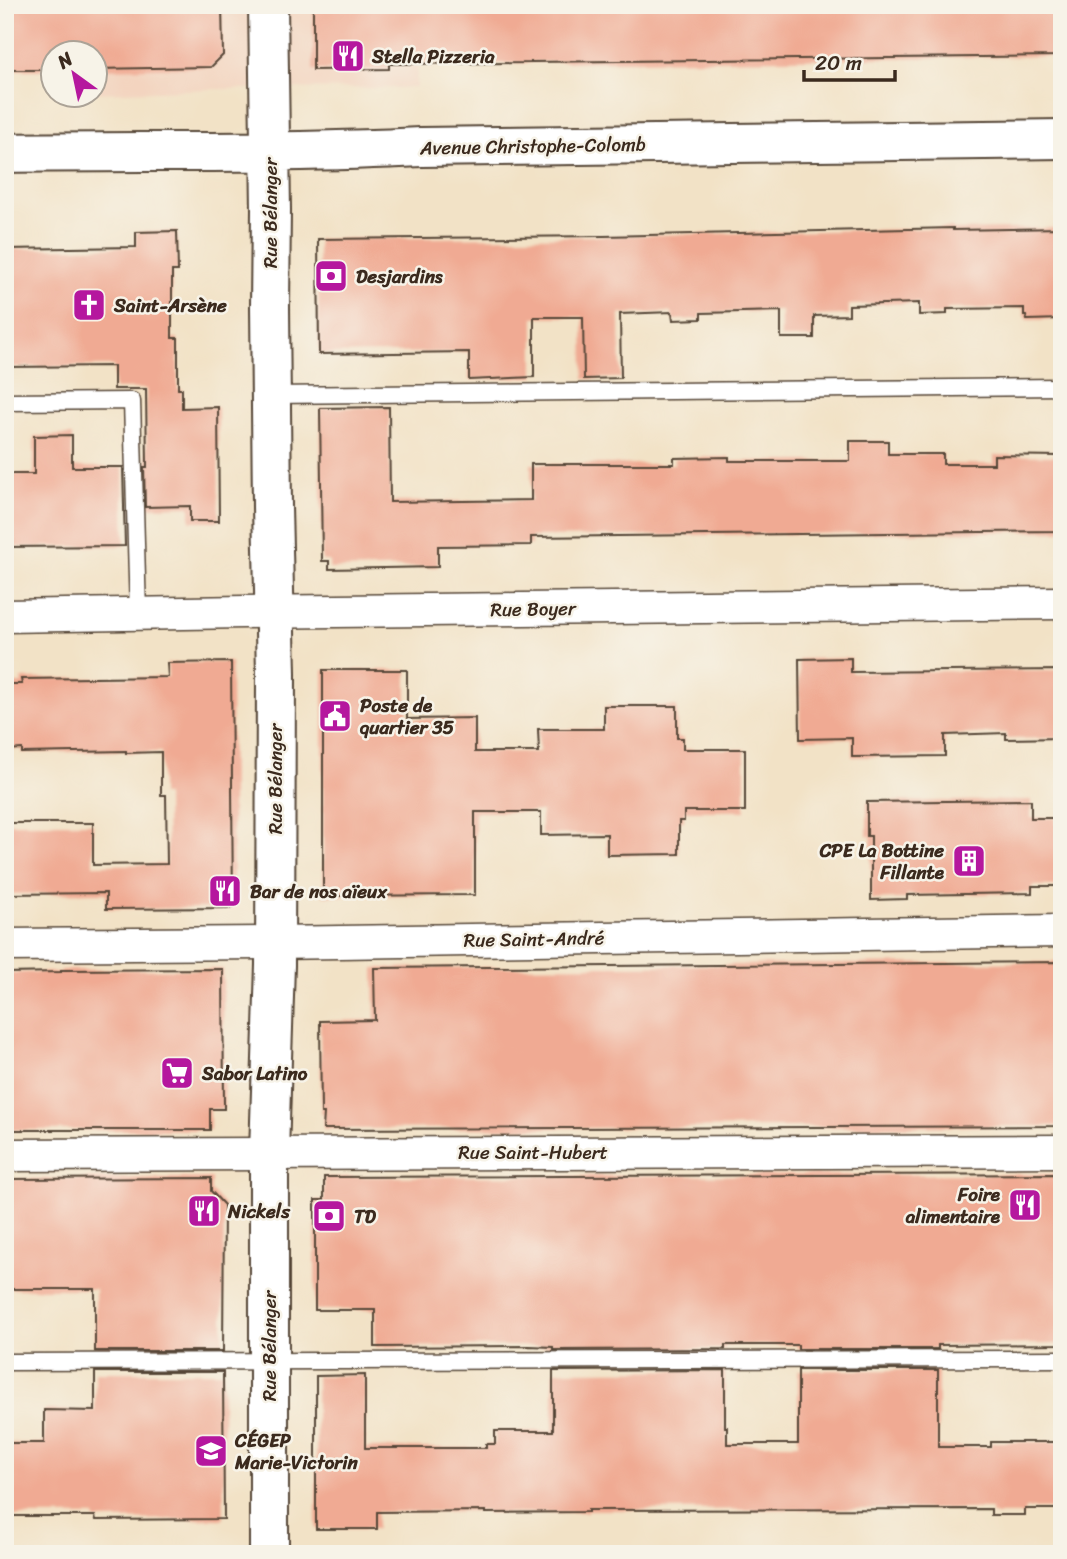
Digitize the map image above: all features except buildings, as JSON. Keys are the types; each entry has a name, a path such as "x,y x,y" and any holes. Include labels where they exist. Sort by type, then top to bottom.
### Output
{"street":[{"name":"Rue Bélanger","path":"268,5 275,612 275,943 269,1153 269,1554"},
{"name":"Avenue Christophe-Colomb","path":"5,153 339,151 421,147 1062,139"},
{"name":"Rue Boyer","path":"5,616 1062,603"},
{"name":"Rue Saint-André","path":"5,945 1062,931"},
{"name":"Rue Saint-Hubert","path":"5,1155 1062,1151"}],"lane":[{"path":"271,395 1062,387"},
{"path":"5,402 132,401 138,614"},
{"path":"5,1362 1062,1359"}],"shaded area":[{"path":"63,5 422,5 416,88 108,93 108,38 64,38"}],"place":[{"name":"Stella Pizzeria","path":"348,56"},
{"name":"Desjardins","path":"331,276"},
{"name":"Saint-Arsène","path":"89,305"},
{"name":"Poste de quartier 35","path":"335,716"},
{"name":"CPE La Bottine Fillante","path":"969,861"},
{"name":"Bar de nos aïeux","path":"225,891"},
{"name":"Sabor Latino","path":"177,1073"},
{"name":"Foire alimentaire","path":"1025,1205"},
{"name":"Nickels","path":"204,1211"},
{"name":"TD","path":"329,1216"},
{"name":"CÉGEP Marie-Victorin","path":"211,1451"}]}
